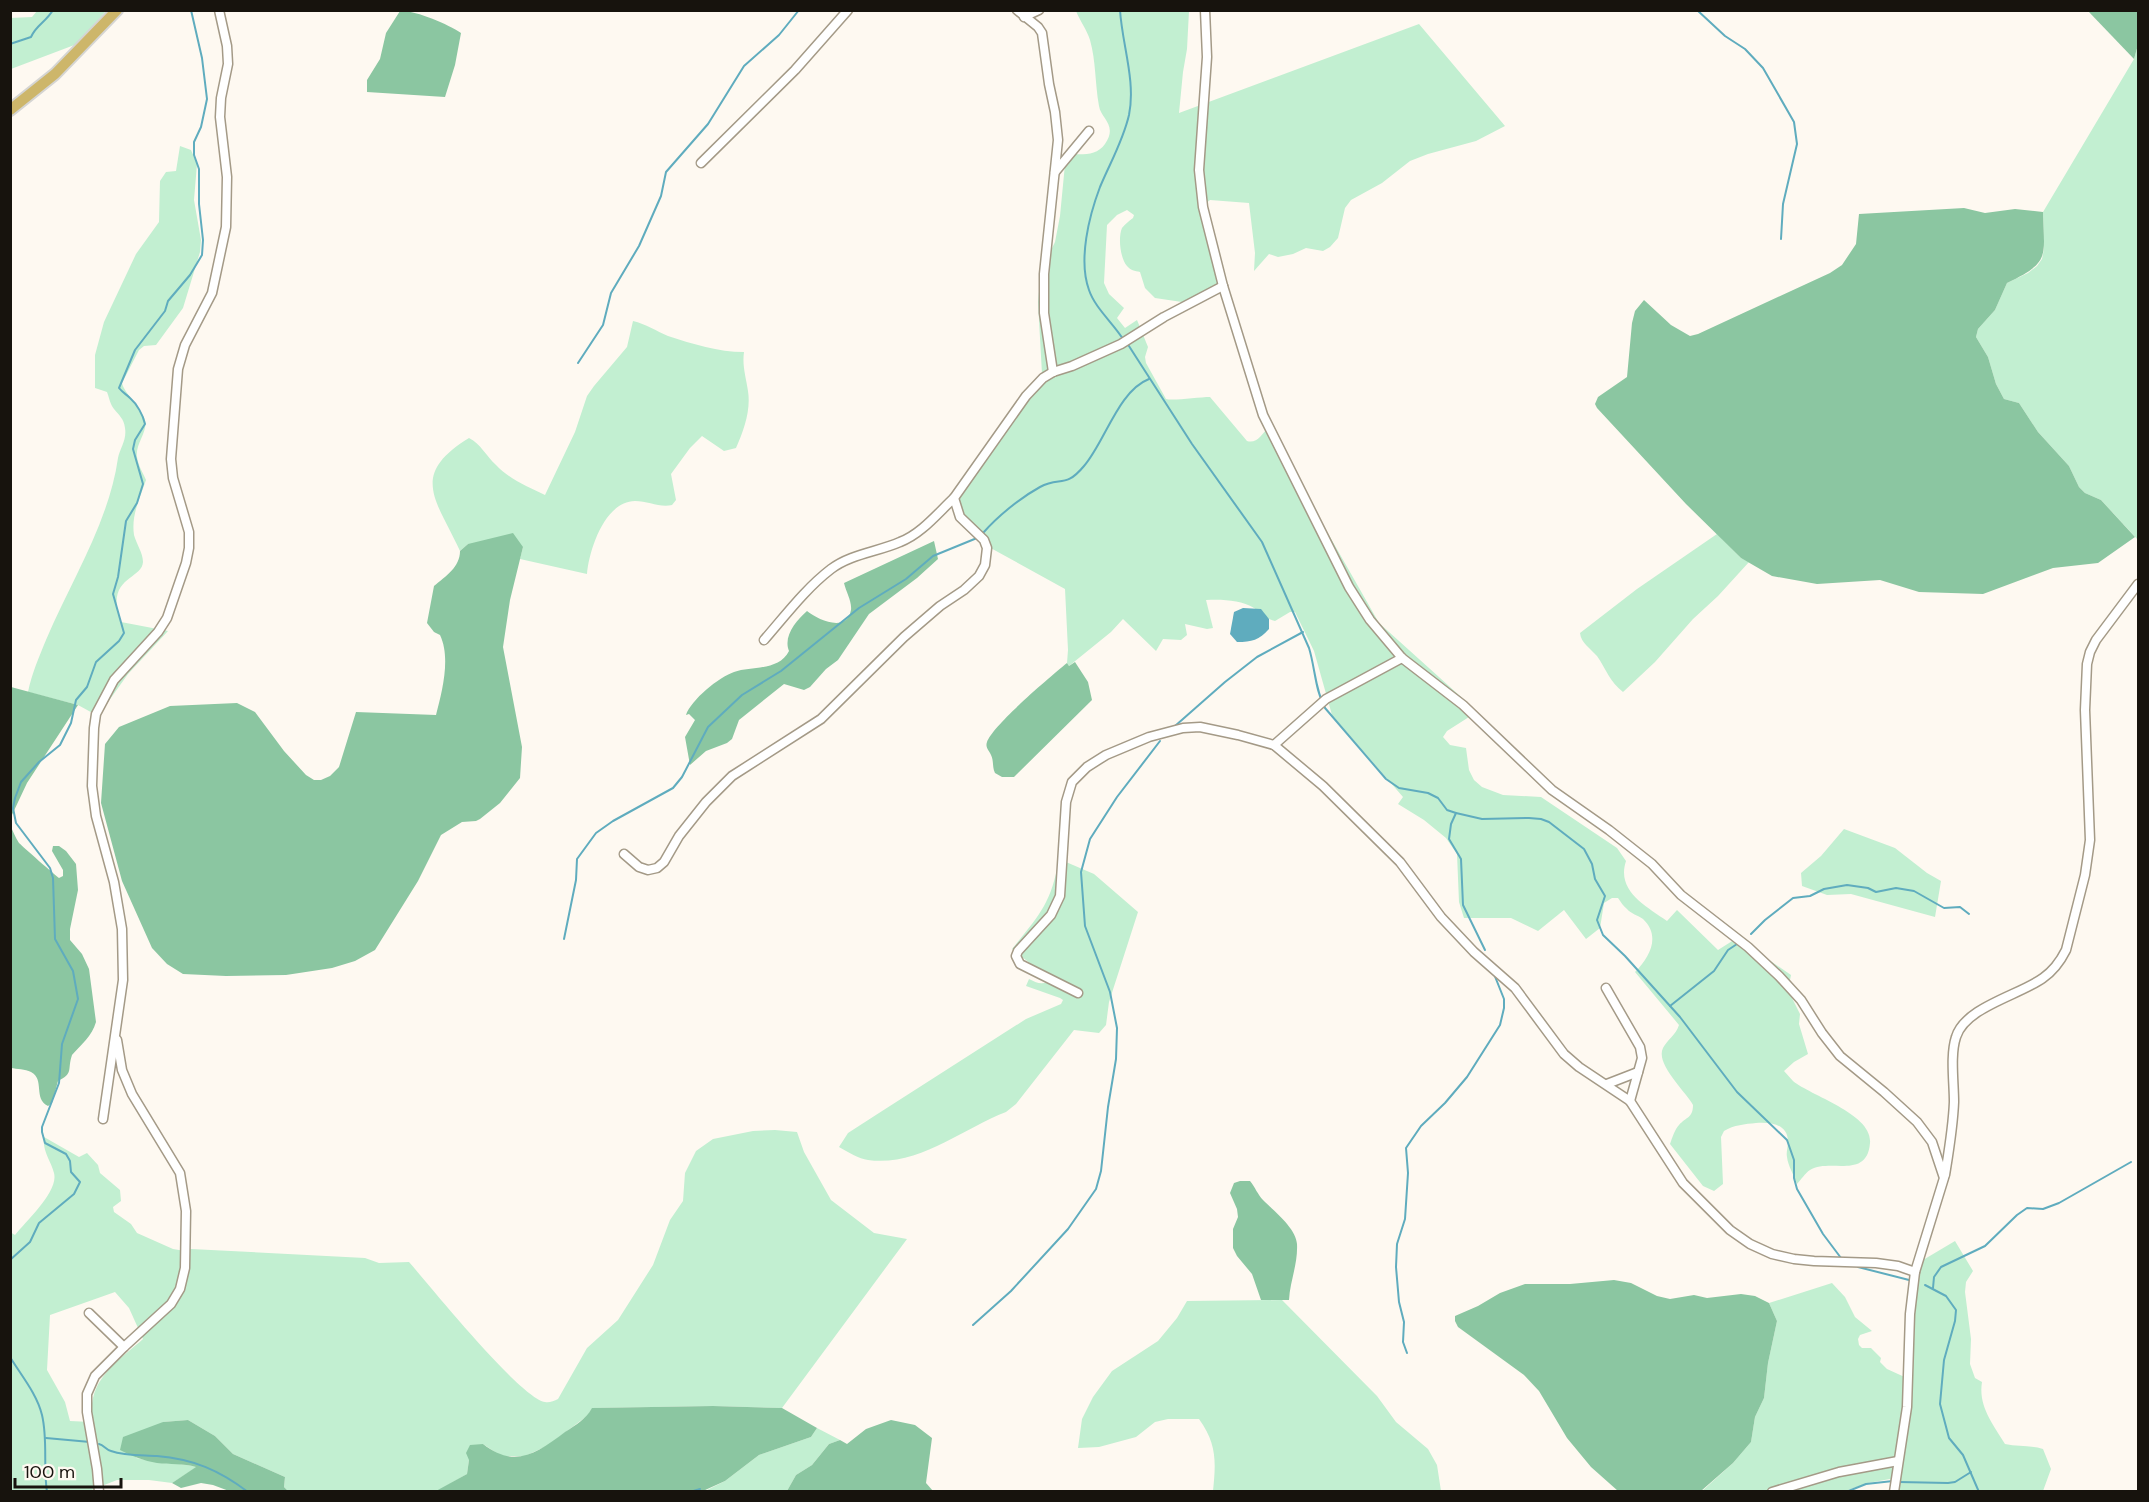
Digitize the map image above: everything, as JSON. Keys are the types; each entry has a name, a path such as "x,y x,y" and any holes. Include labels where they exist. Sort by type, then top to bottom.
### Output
{"main road":[{"path":"10,110 55,74 117,10"}],"street":[{"path":"103,1119 123,980 122,929 114,882 96,816 92,786 94,728 96,714 114,680 158,632 167,618 189,548 189,532 173,478 172,449 178,369 185,345 212,293 226,227 227,177 220,117 221,98 228,64 227,46 219,10"},
{"path":"701,163 795,70 848,10"},
{"path":"1017,10 1038,27 1044,38 1058,140 1044,274 1044,313 1053,372"},
{"path":"1024,17 1039,10"},
{"path":"1205,10 1207,57 1199,170 1203,207 1223,286 1263,415 1349,587 1370,620 1402,658 1463,705 1552,790 1652,864 1681,895 1748,948 1779,976 1801,1000 1840,1056 1917,1122 1932,1142 1944,1178"},
{"path":"1055,173 1089,131"},
{"path":"764,640 806,591 831,569 852,557 902,542 921,529 954,498 1034,385 1053,372 1121,344 1164,317 1223,286"},
{"path":"624,854 639,867 648,870 657,868 664,862 679,836 706,802 732,776 821,719 904,637 979,576 985,565 987,548 984,540 960,517 954,498"},
{"path":"1894,1491 1907,1407 1910,1314 1915,1272 1944,1178 1953,1131 1953,1065 1956,1037 1964,1023 1980,1012 2040,980 2060,961 2066,950 2085,875 2090,840 2085,710 2087,664 2096,640 2139,584"},
{"path":"1274,745 1326,699 1402,658"},
{"path":"1078,993 1020,964 1016,956 1051,915 1060,896 1066,802 1072,782 1087,767 1106,755 1149,737 1183,728 1200,727 1274,745 1323,786 1400,862 1441,917 1474,952 1515,988 1564,1054 1579,1067 1630,1101 1683,1183 1730,1230 1750,1244 1772,1254 1794,1259 1876,1263 1898,1266 1915,1272"},
{"path":"1606,988 1640,1047 1642,1058 1630,1101"},
{"path":"99,1491 98,1469 87,1412 87,1394 95,1376 171,1305 180,1289 185,1268 186,1211 180,1173 132,1094 122,1070 115,1034"},
{"path":"1607,1084 1638,1072"},
{"path":"90,1313 124,1347"},
{"path":"1772,1491 1839,1472 1898,1461"}],"green space":[{"path":"37,11 106,11 77,44 11,69 10,18 32,17"},
{"path":"400,11 431,18 461,33 455,65 445,97 367,92 367,80 380,59 386,33"},
{"path":"1076,11 1189,11 1179,113 1419,24 1505,126 1476,141 1410,161 1382,183 1351,200 1345,208 1338,238 1330,247 1323,251 1306,248 1278,257 1269,254 1254,271 1255,253 1249,203 1210,200 1206,203 1226,280 1182,302 1155,298 1145,288 1140,272 1134,271 1125,262 1120,247 1120,237 1122,228 1134,215 1127,210 1117,215 1107,225 1104,283 1109,294 1124,308 1117,318 1125,328 1137,320 1148,347 1146,363 1166,399 1210,397 1247,441 1256,440 1268,428 1379,623 1470,705 1469,717 1447,731 1443,737 1450,745 1466,748 1469,770 1474,780 1482,787 1503,795 1541,797 1617,848 1626,861 1624,872 1629,889 1650,910 1667,921 1677,910 1718,950 1737,938 1791,975 1788,990 1800,1014 1799,1024 1808,1054 1784,1071 1802,1087 1839,1107 1862,1123 1868,1133 1870,1143 1862,1161 1855,1165 1818,1167 1808,1171 1797,1184 1788,1160 1788,1142 1785,1131 1773,1124 1744,1124 1724,1131 1721,1137 1723,1184 1714,1191 1703,1186 1670,1144 1678,1127 1690,1115 1693,1105 1663,1062 1663,1048 1679,1025 1635,972 1645,960 1651,946 1651,932 1648,926 1643,919 1629,911 1618,898 1612,898 1604,903 1600,928 1586,939 1564,910 1538,931 1511,918 1464,918 1459,902 1457,854 1446,838 1424,820 1398,804 1403,797 1332,715 1314,651 1295,612 1290,612 1275,621 1243,603 1206,600 1213,628 1207,629 1185,624 1187,635 1181,640 1163,639 1156,651 1123,619 1111,632 1069,666 1067,663 1065,589 987,546 961,514 958,501 981,460 1042,374 1038,302 1040,281 1043,267 1055,242 1066,154 1092,153 1101,148 1109,137 1108,123 1099,106 1090,40"},
{"path":"2088,11 2138,11 2138,45 2134,59"},
{"path":"2138,45 2138,540 2101,500 2085,493 2079,487 2069,466 2038,432 2019,403 2004,399 1996,384 1988,357 1976,337 1978,329 1995,310 2007,283 2028,273 2042,259 2043,212 2134,59"},
{"path":"180,146 191,150 197,164 194,200 201,240 200,252 183,308 156,345 144,346 139,350 122,383 145,420 145,429 137,457 146,480 133,528 143,562 137,573 120,588 117,607 121,622 168,631 128,674 98,716 78,705 28,692 46,640 98,528 125,436 124,422 113,407 107,392 95,388 95,355 104,322 136,254 159,222 160,181 166,172 176,171"},
{"path":"1964,208 1985,213 2015,209 2043,212 2044,249 2042,257 2031,269 2007,283 1995,310 1978,329 1976,337 1988,357 1996,384 2004,399 2019,403 2038,432 2069,466 2079,487 2085,493 2101,500 2135,537 2098,563 2053,568 1983,594 1919,592 1880,580 1817,584 1772,576 1741,558 1686,504 1597,408 1595,404 1598,397 1627,377 1632,323 1635,311 1644,300 1671,325 1690,336 1698,334 1830,273 1842,265 1856,244 1859,214"},
{"path":"633,321 696,345 744,352 749,405 736,448 724,451 702,436 671,474 676,500 672,505 663,506 635,501 624,503 615,509 600,528 591,552 587,574 520,559 523,547 468,544 460,551 436,502 433,476 439,464 450,451 469,438 477,443 492,462 507,474 545,495 575,432 587,396 627,347"},
{"path":"513,533 523,547 510,600 503,647 522,747 520,778 500,803 480,819 462,822 441,835 418,881 375,950 355,961 332,968 286,975 226,976 183,974 167,964 152,948 122,881 101,803 105,744 119,727 170,706 237,703 255,712 284,751 306,775 314,780 330,776 339,767 356,712 436,715 443,686 445,654 440,635 434,632 427,623 434,586 451,571 458,562 460,551 468,544"},
{"path":"1717,534 1741,558 1749,562 1655,662 1623,692 1611,680 1597,656 1584,643 1580,633 1637,589"},
{"path":"934,541 938,559 869,614 838,660 826,669 810,687 804,690 784,684 739,720 732,739 706,751 690,765 685,737 695,720 689,714 686,715 706,690 734,672 779,662 789,651 789,634 807,611 825,621 838,623 844,621 851,607 844,583"},
{"path":"1075,662 1088,682 1092,700 1014,777 1002,777 995,773 987,746 991,734 1010,713 1048,679 1067,663 1069,666"},
{"path":"11,687 78,705 27,783 11,817"},
{"path":"10,825 19,843 59,878 63,876 63,870 52,851 53,846 59,846 66,851 76,864 78,890 70,940 82,954 89,969 96,1022 89,1036 72,1055 68,1073 58,1081 52,1103 48,1106 41,1099 35,1075 26,1070 11,1068"},
{"path":"1844,829 1895,848 1941,881 1935,917 1851,894 1827,895 1802,886 1801,873 1821,856"},
{"path":"1059,859 1094,874 1138,912 1109,1002 1106,1025 1099,1033 1074,1030 1016,1104 1006,1112 939,1145 904,1158 886,1161 865,1159 839,1147 848,1133 879,1113 1026,1019 1061,1004 1063,1000 1060,998 1026,986 1029,979 1040,983 1047,982 1045,975 1012,949 1043,908 1052,887"},
{"path":"753,1131 797,1132 804,1152 831,1200 874,1233 907,1239 782,1408 713,1406 593,1408 587,1416 547,1446 525,1456 501,1456 483,1444 469,1460 467,1474 436,1492 288,1491 284,1487 285,1477 233,1454 215,1436 188,1420 163,1422 136,1458 197,1467 172,1483 117,1480 89,1491 11,1492 10,1232 15,1235 52,1188 54,1173 45,1151 44,1137 79,1157 87,1153 98,1165 100,1173 120,1190 121,1201 113,1207 114,1212 131,1224 137,1233 173,1249 365,1258 379,1263 409,1262 497,1363 533,1396 548,1402 558,1399 587,1348 618,1320 653,1265 670,1220 683,1201 685,1173 696,1151 713,1139","holes":["115,1292 129,1308 143,1339 106,1372 93,1398 91,1422 70,1421 65,1402 47,1370 50,1315"]},
{"path":"1250,1181 1261,1198 1289,1226 1296,1238 1296,1259 1289,1300 1261,1300 1252,1274 1233,1248 1233,1229 1238,1217 1230,1193 1234,1183"},
{"path":"1955,1241 1973,1271 1966,1282 1965,1292 1971,1339 1970,1364 1975,1378 1982,1382 1984,1407 2005,1444 2043,1449 2051,1469 2043,1491 1897,1491 1890,1479 1868,1483 1845,1491 1701,1492 1733,1463 1751,1442 1755,1417 1764,1398 1768,1363 1777,1321 1769,1303 1832,1283 1845,1297 1855,1317 1872,1331 1860,1335 1859,1345 1862,1348 1871,1348 1881,1358 1880,1362 1887,1369 1909,1379 1919,1266 1923,1260"},
{"path":"1614,1280 1631,1283 1657,1296 1670,1299 1694,1295 1707,1298 1741,1294 1755,1296 1769,1303 1777,1321 1768,1363 1764,1398 1755,1417 1751,1442 1733,1463 1701,1491 1618,1491 1591,1467 1567,1438 1539,1391 1524,1375 1458,1327 1455,1321 1455,1316 1500,1293 1525,1284 1570,1284"},
{"path":"1282,1300 1377,1396 1396,1422 1428,1449 1437,1465 1441,1491 1213,1491 1214,1454 1209,1437 1199,1419 1168,1419 1155,1422 1136,1437 1099,1447 1078,1448 1082,1419 1093,1397 1112,1371 1158,1341 1177,1318 1187,1301"},
{"path":"713,1406 782,1408 817,1428 811,1437 759,1455 725,1481 703,1491 436,1491 467,1474 469,1460 466,1453 470,1445 483,1444 505,1456 516,1457 535,1452 545,1446 577,1424 592,1408"},
{"path":"188,1420 215,1436 233,1454 285,1477 284,1487 288,1491 229,1491 201,1483 181,1488 172,1483 196,1467 152,1462 120,1450 123,1437 163,1422"},
{"path":"891,1420 915,1425 932,1438 926,1483 933,1491 787,1491 796,1475 812,1465 829,1444 840,1440 847,1444 866,1429"},
{"path":"817,1428 840,1440 829,1444 812,1465 796,1475 787,1491 703,1492 725,1481 759,1455 811,1437"}],"water":[{"path":"1243,608 1261,609 1269,619 1269,629 1255,640 1237,642 1230,634 1234,612"}],"waterway":[{"path":"10,44 31,37 53,10"},
{"path":"10,1260 30,1242 39,1223 74,1194 80,1182 71,1172 70,1161 66,1154 45,1143 42,1132 59,1083 62,1044 78,999 73,971 55,939 53,878 50,868 16,823 13,808 21,782 39,762 60,745 71,723 76,700 87,687 96,662 119,641 124,633 113,594 118,577 126,521 137,503 143,484 133,449 135,440 145,424 135,403 119,388 135,350 165,311 168,301 190,275 202,255 199,169 194,155 194,142 201,127 207,99 202,58 191,10"},
{"path":"578,363 603,325 611,293 639,246 661,196 666,172 708,124 744,66 779,35 799,10"},
{"path":"1120,10 1130,76 1131,102 1123,134 1092,211 1086,238 1085,265 1086,278 1092,297 1123,339"},
{"path":"1697,10 1725,36 1745,49 1763,68 1794,122 1797,144 1783,204 1781,239"},
{"path":"1127,343 1192,444 1262,542 1309,648 1319,694 1325,708 1386,779 1399,788 1428,793 1438,798 1447,810 1482,819 1541,819 1549,822 1584,849 1592,864 1595,879 1605,896 1597,920 1603,935 1680,1017 1737,1092 1787,1140 1794,1160 1794,1178 1797,1189 1823,1234 1841,1258"},
{"path":"983,533 995,520 1032,491 1047,484 1067,480 1077,473 1092,456 1120,405 1138,385 1149,379"},
{"path":"564,939 576,880 577,859 596,833 673,788 682,777 708,727 742,695 781,671 859,608 906,579 933,556 977,538"},
{"path":"1175,726 1257,657 1303,632"},
{"path":"973,1325 1011,1291 1068,1229 1096,1189 1101,1171 1116,1059 1117,1028 1110,992 1085,926 1081,872 1090,839 1117,797 1160,741"},
{"path":"1456,813 1451,824 1449,839 1461,859 1463,905 1485,950"},
{"path":"1751,934 1793,898 1810,896 1824,889 1847,885 1868,888 1876,892 1896,888 1914,891 1944,908 1960,907 1969,914"},
{"path":"1670,1006 1714,971 1728,950 1740,942"},
{"path":"1407,1353 1403,1342 1404,1322 1399,1302 1396,1267 1397,1244 1405,1219 1408,1173 1406,1148 1421,1126 1467,1077 1500,1025 1504,999 1494,974"},
{"path":"1933,1288 1934,1277 1941,1267 1985,1246 2027,1208 2043,1209 2059,1203 2131,1162"},
{"path":"1858,1267 1913,1281"},
{"path":"1925,1285 1946,1296 1956,1310 1944,1360 1940,1404 1949,1438 1963,1455 1979,1492"},
{"path":"10,1357 40,1407 45,1434 47,1492"},
{"path":"46,1438 90,1442"},
{"path":"99,1444 122,1454 157,1456 194,1463 216,1472 248,1492"},
{"path":"1899,1482 1948,1483 1955,1482 1971,1472"},
{"path":"1846,1492 1866,1484 1893,1481"},
{"path":"690,1492 700,1489"}]}
